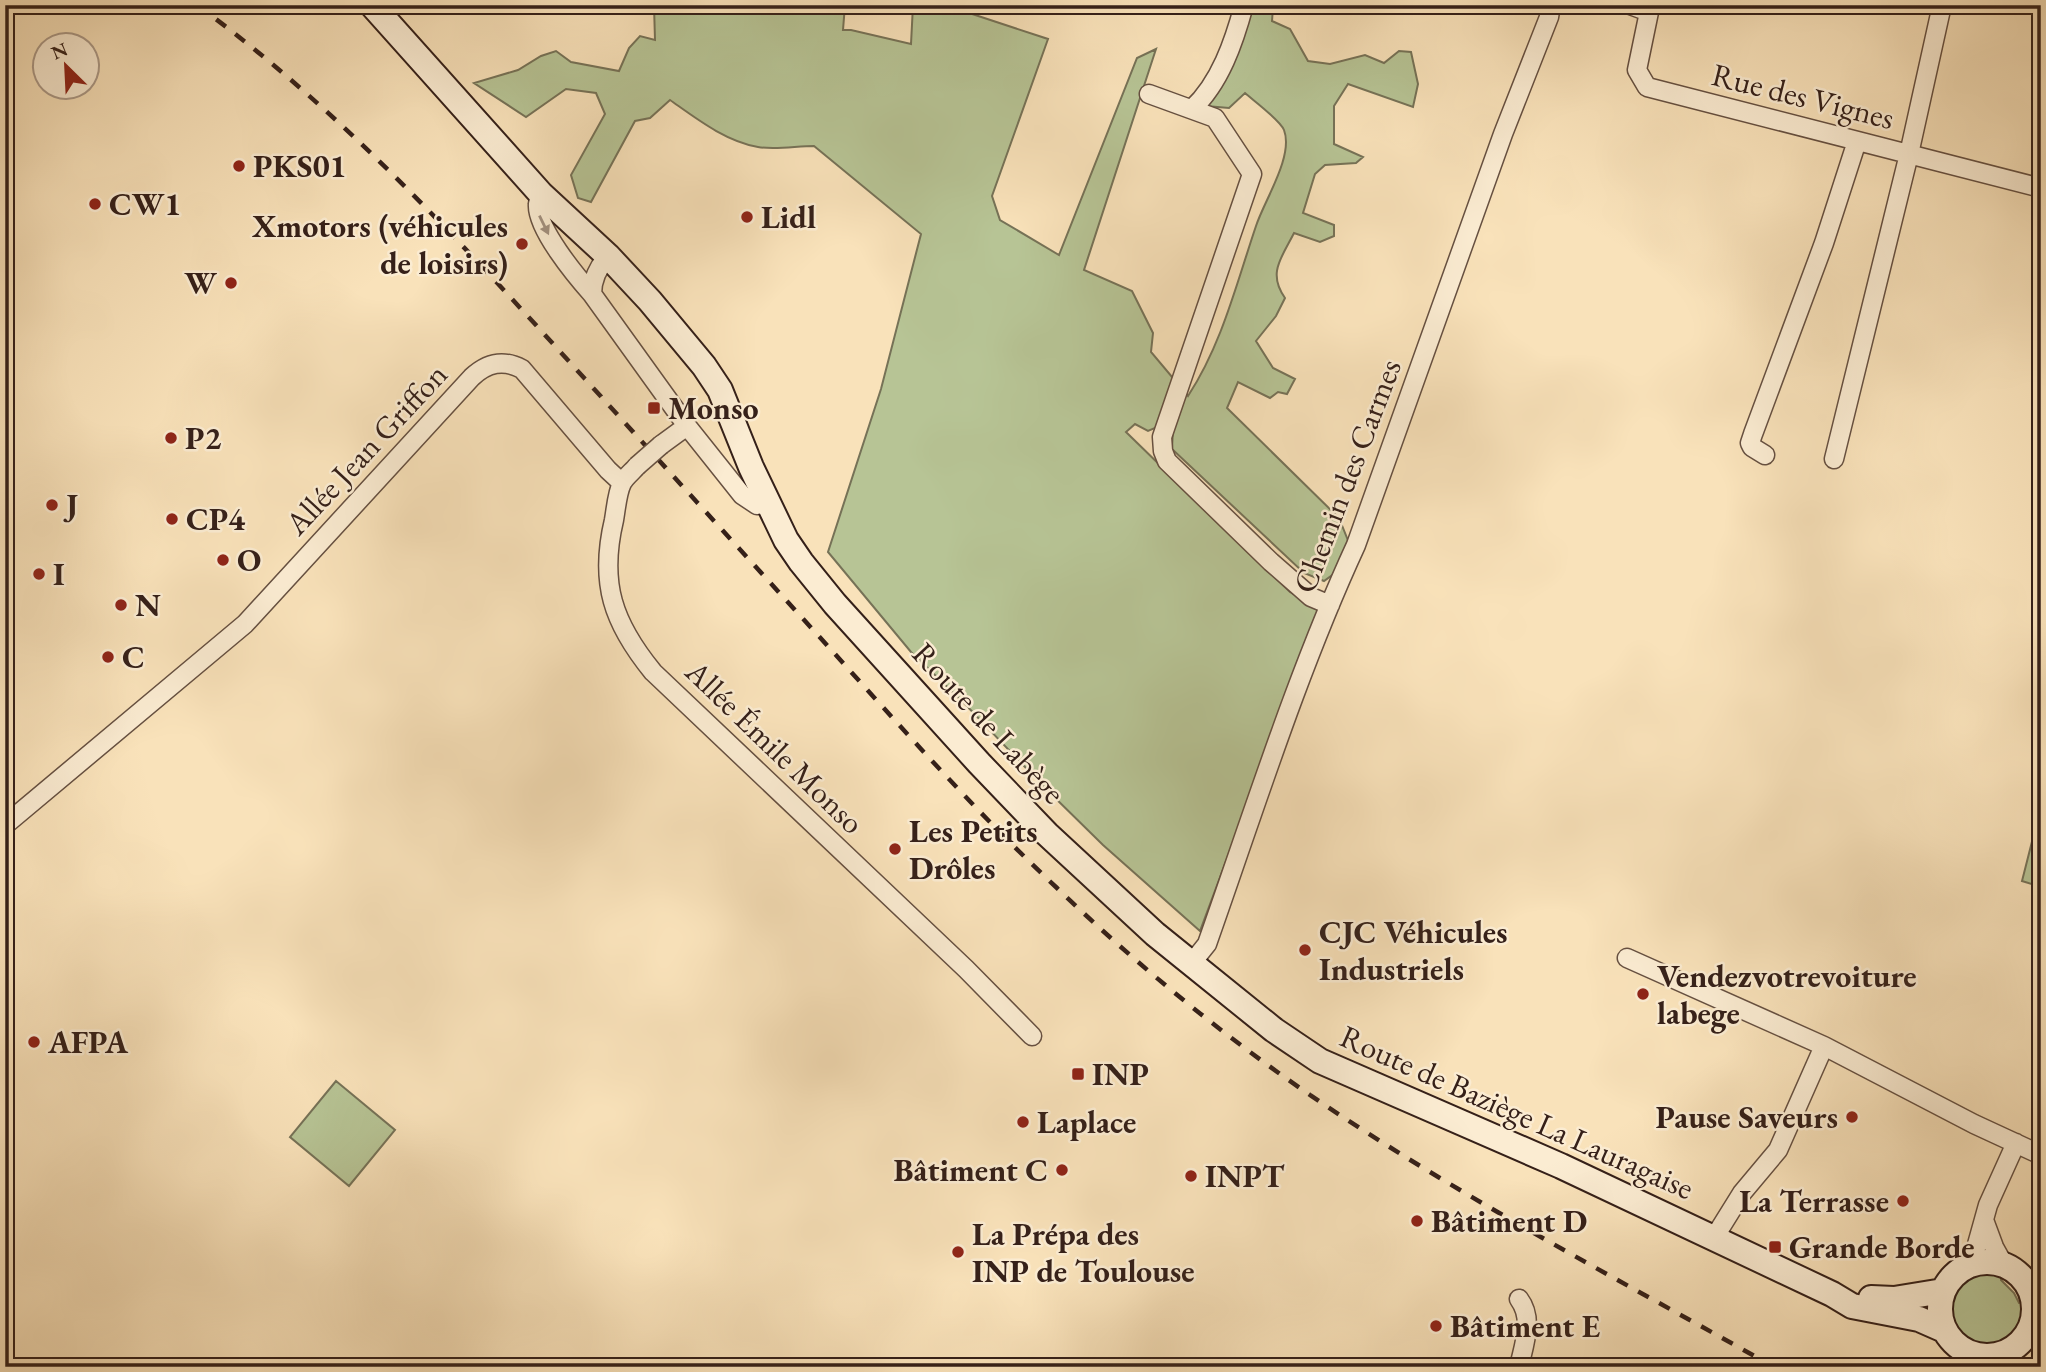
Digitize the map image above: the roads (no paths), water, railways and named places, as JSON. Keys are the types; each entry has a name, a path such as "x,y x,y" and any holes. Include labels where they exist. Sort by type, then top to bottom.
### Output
{"main road":[{"name":"Route de Labège","path":"376,7 541,194 608,256 676,331 720,390 767,503 801,562 979,763 1047,834 1191,964"},
{"name":"Route de Baziège La Lauragaise","path":"1191,964 1274,1030 1320,1060 1561,1166 1832,1294 1852,1306 1919,1319 1944,1330"},
{"path":"1978,1263 2004,1265 2022,1279 2033,1298 2036,1339 2023,1340 2011,1350 2008,1361 1961,1349 1944,1330 1940,1317 1943,1291 1956,1273 1978,1263"},
{"name":"Route de Baziège La Lauragaise","path":"1832,1294 1894,1299 1943,1291"}],"street":[{"path":"1192,109 1202,100 1233,44 1244,5"},
{"name":"Chemin des Carmes","path":"1191,964 1207,944 1330,604 1356,545 1398,434 1503,134 1549,18 1551,5"},
{"name":"Rue des Vignes","path":"1630,5 1649,9 1637,69 1647,87 2041,188"},
{"path":"1834,459 1909,154 1942,5"},
{"path":"1149,94 1215,118 1252,174 1162,437 1163,451 1167,461 1271,562 1311,597 1330,604"},
{"path":"1765,455 1750,443 1824,243 1857,141"},
{"path":"541,194 538,203 545,229 580,281 687,426 742,495 757,505 767,503"},
{"path":"592,294 592,285 608,256"},
{"name":"Allée Jean Griffon","path":"5,825 245,624 472,377 485,367 508,363 522,369 622,483"},
{"path":"622,483 661,445 687,426"},
{"name":"Allée Émile Monso","path":"622,483 610,535 607,582 621,626 636,650 653,672 966,969 1032,1036"},
{"path":"1627,958 1824,1046 2041,1155"},
{"path":"1714,1238 1742,1193 1777,1150 1824,1046"},
{"path":"1965,1267 1976,1248 1988,1205 2016,1143"},
{"path":"1984,1220 2004,1265"},
{"path":"1519,1299 1525,1308 1527,1324 1519,1367"}],"railway":[{"path":"197,5 294,82 385,166 513,300 967,799 1057,888 1148,971 1244,1047 1366,1132 1539,1236 1774,1367"}],"place":[{"name":"PKS01","path":"239,166"},
{"name":"CW1","path":"95,204"},
{"name":"Lidl","path":"747,217"},
{"name":"Xmotors (véhicules de loisirs)","path":"522,244"},
{"name":"W","path":"231,283"},
{"name":"Monso","path":"654,408"},
{"name":"P2","path":"171,438"},
{"name":"J","path":"52,505"},
{"name":"CP4","path":"172,519"},
{"name":"O","path":"223,560"},
{"name":"I","path":"39,574"},
{"name":"N","path":"121,605"},
{"name":"C","path":"108,657"},
{"name":"Les Petits Drôles","path":"895,849"},
{"name":"CJC Véhicules Industriels","path":"1305,950"},
{"name":"Vendezvotrevoiture labege","path":"1643,994"},
{"name":"AFPA","path":"34,1042"},
{"name":"INP","path":"1078,1074"},
{"name":"Pause Saveurs","path":"1852,1117"},
{"name":"Laplace","path":"1023,1122"},
{"name":"Bâtiment C","path":"1062,1170"},
{"name":"INPT","path":"1191,1176"},
{"name":"La Terrasse","path":"1903,1201"},
{"name":"Bâtiment D","path":"1417,1221"},
{"name":"Grande Borde","path":"1775,1247"},
{"name":"La Prépa des INP de Toulouse","path":"958,1252"},
{"name":"Bâtiment E","path":"1436,1326"}]}
